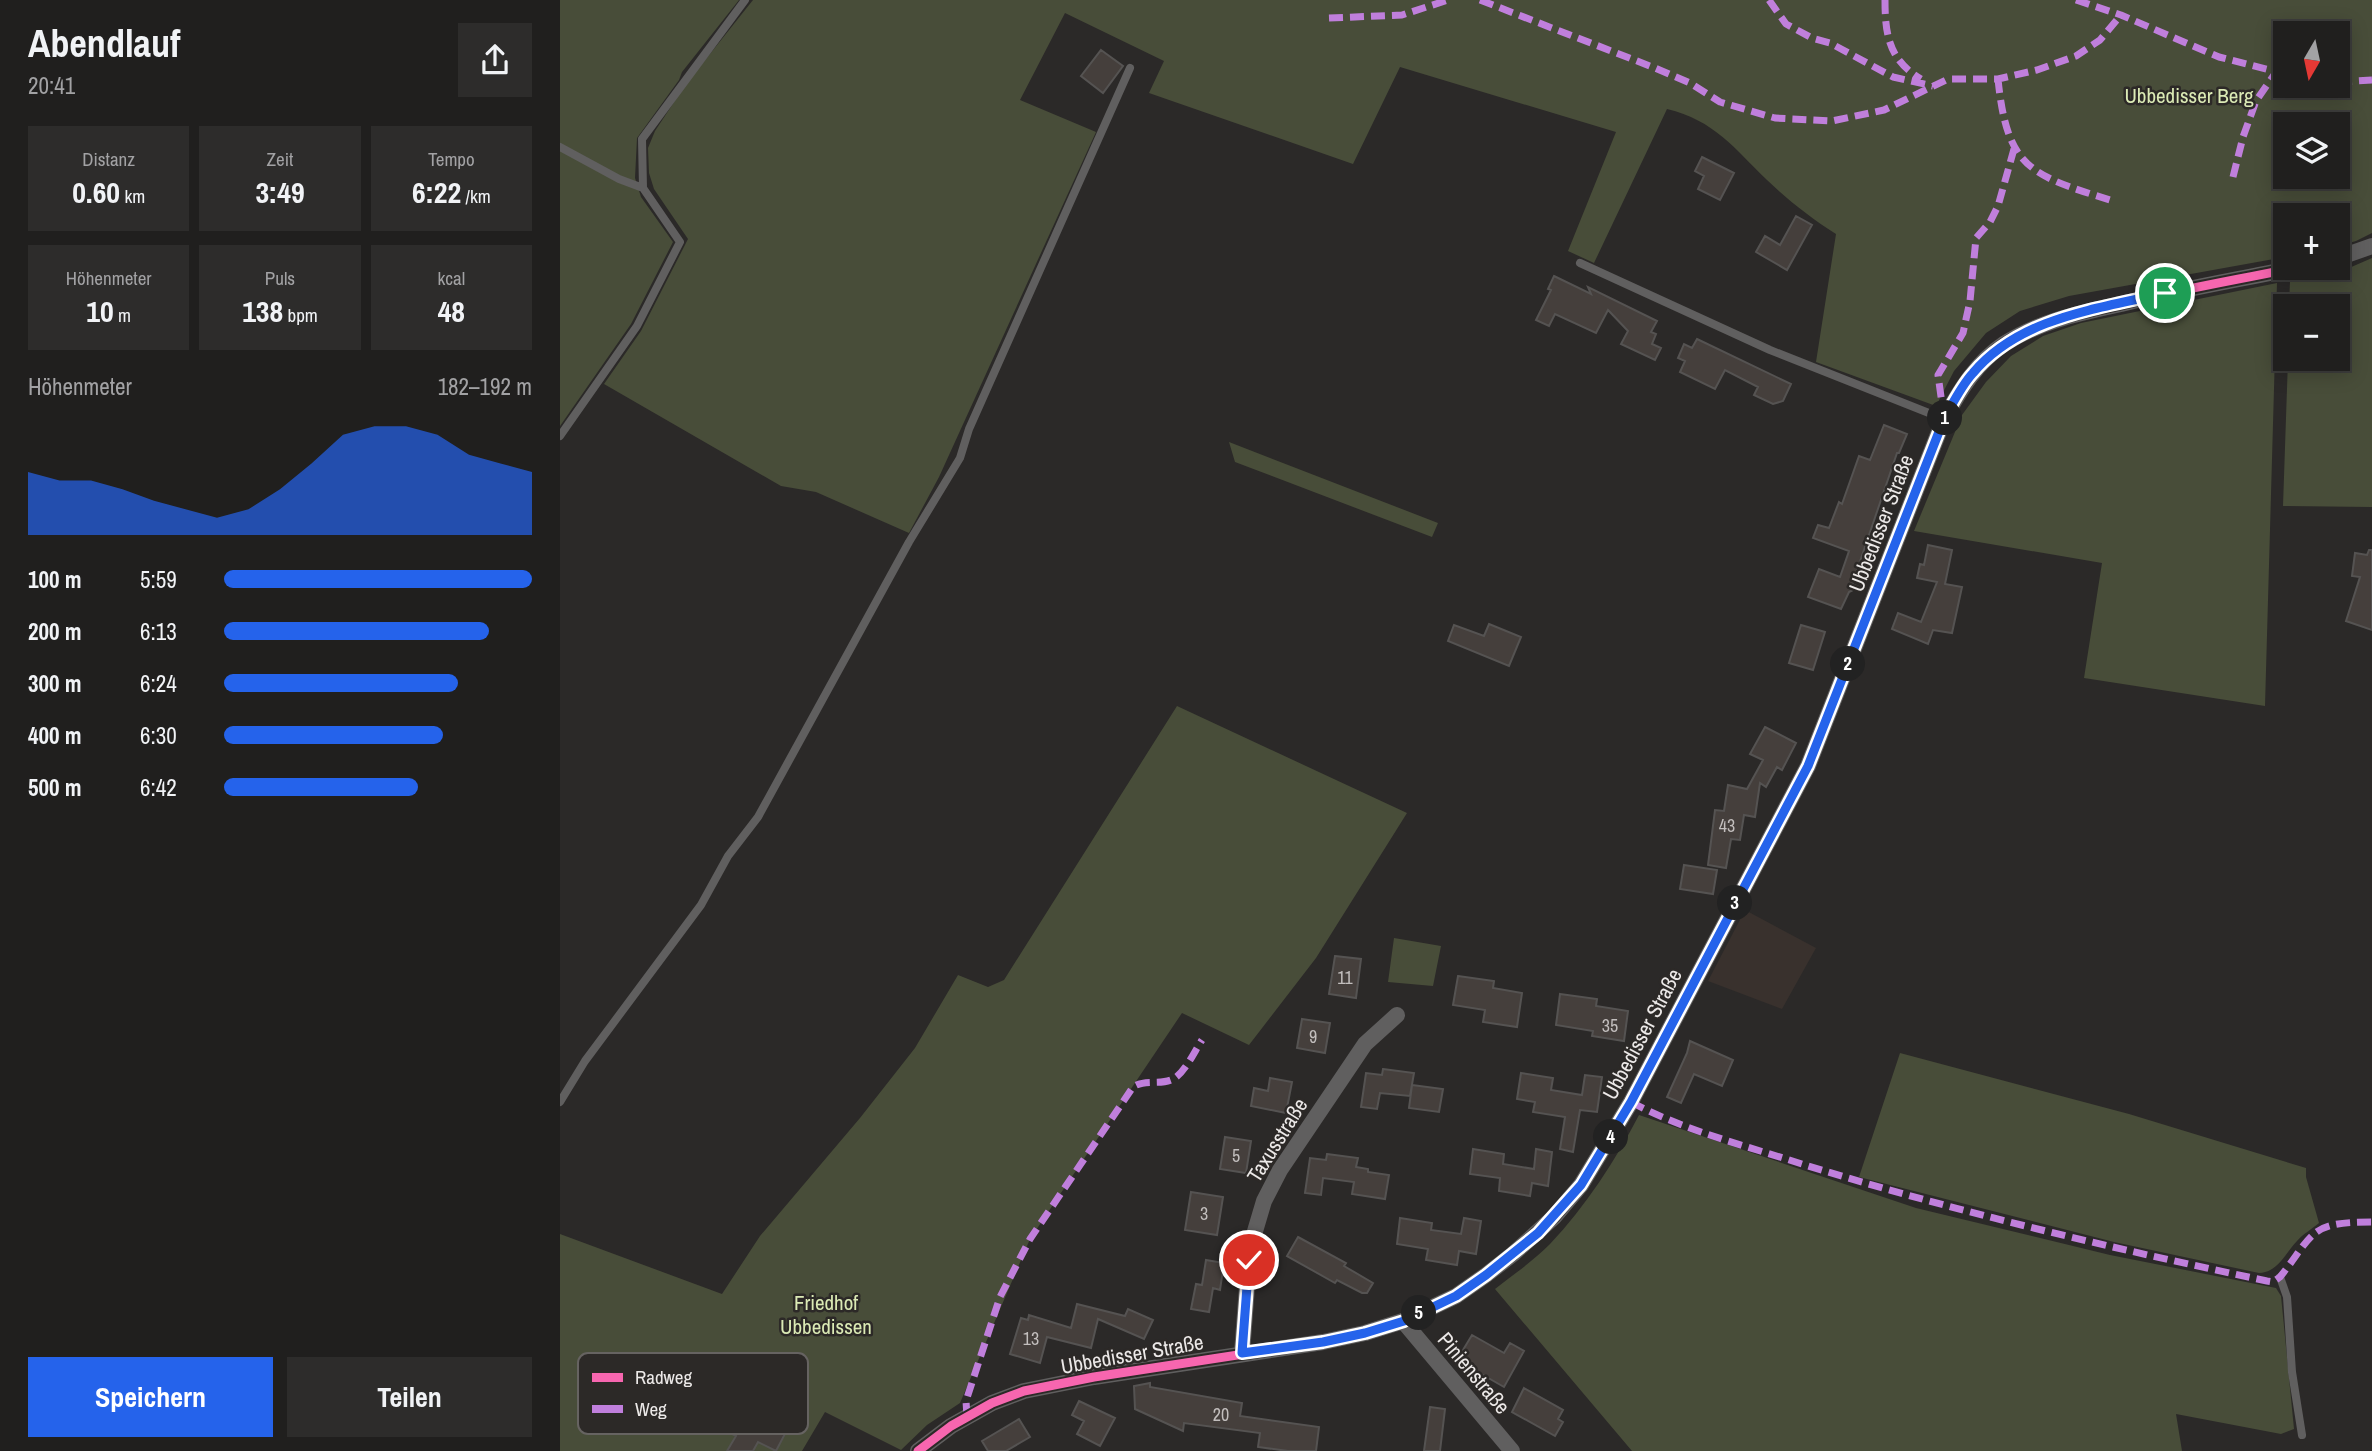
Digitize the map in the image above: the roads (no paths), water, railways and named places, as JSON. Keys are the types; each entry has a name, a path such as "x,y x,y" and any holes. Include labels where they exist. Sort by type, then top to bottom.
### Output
{"street":[{"path":"2350,254 2372,246"},
{"name":"Ubbedisser Straße","path":"920,1450 951,1426 986,1406 1024,1391 1242,1353 1323,1342 1404,1321 1456,1296 1513,1254 1565,1205 1595,1164 1631,1102 1808,766 1944,419 1973,373 2004,345 2035,327 2165,293 2273,272"},
{"name":"Taxusstraße","path":"1242,1353 1251,1249 1259,1213 1268,1193 1280,1170 1365,1044 1397,1015"},
{"name":"Pinienstraße","path":"1404,1321 1512,1451"}],"lane":[{"path":"643,188 642,139 745,0"},
{"path":"560,1102 585,1061 701,905 728,856 758,817 922,520 955,468 984,396 1130,68"},
{"path":"560,147 643,188 680,242 637,326 560,436"},
{"path":"1580,263 1770,350 1944,419"},
{"path":"2280,1278 2287,1297 2292,1372 2302,1435"}],"park label":[{"name":"Ubbedisser Berg","path":"2189,95"},
{"name":"Friedhof Ubbedissen","path":"826,1314"}]}
